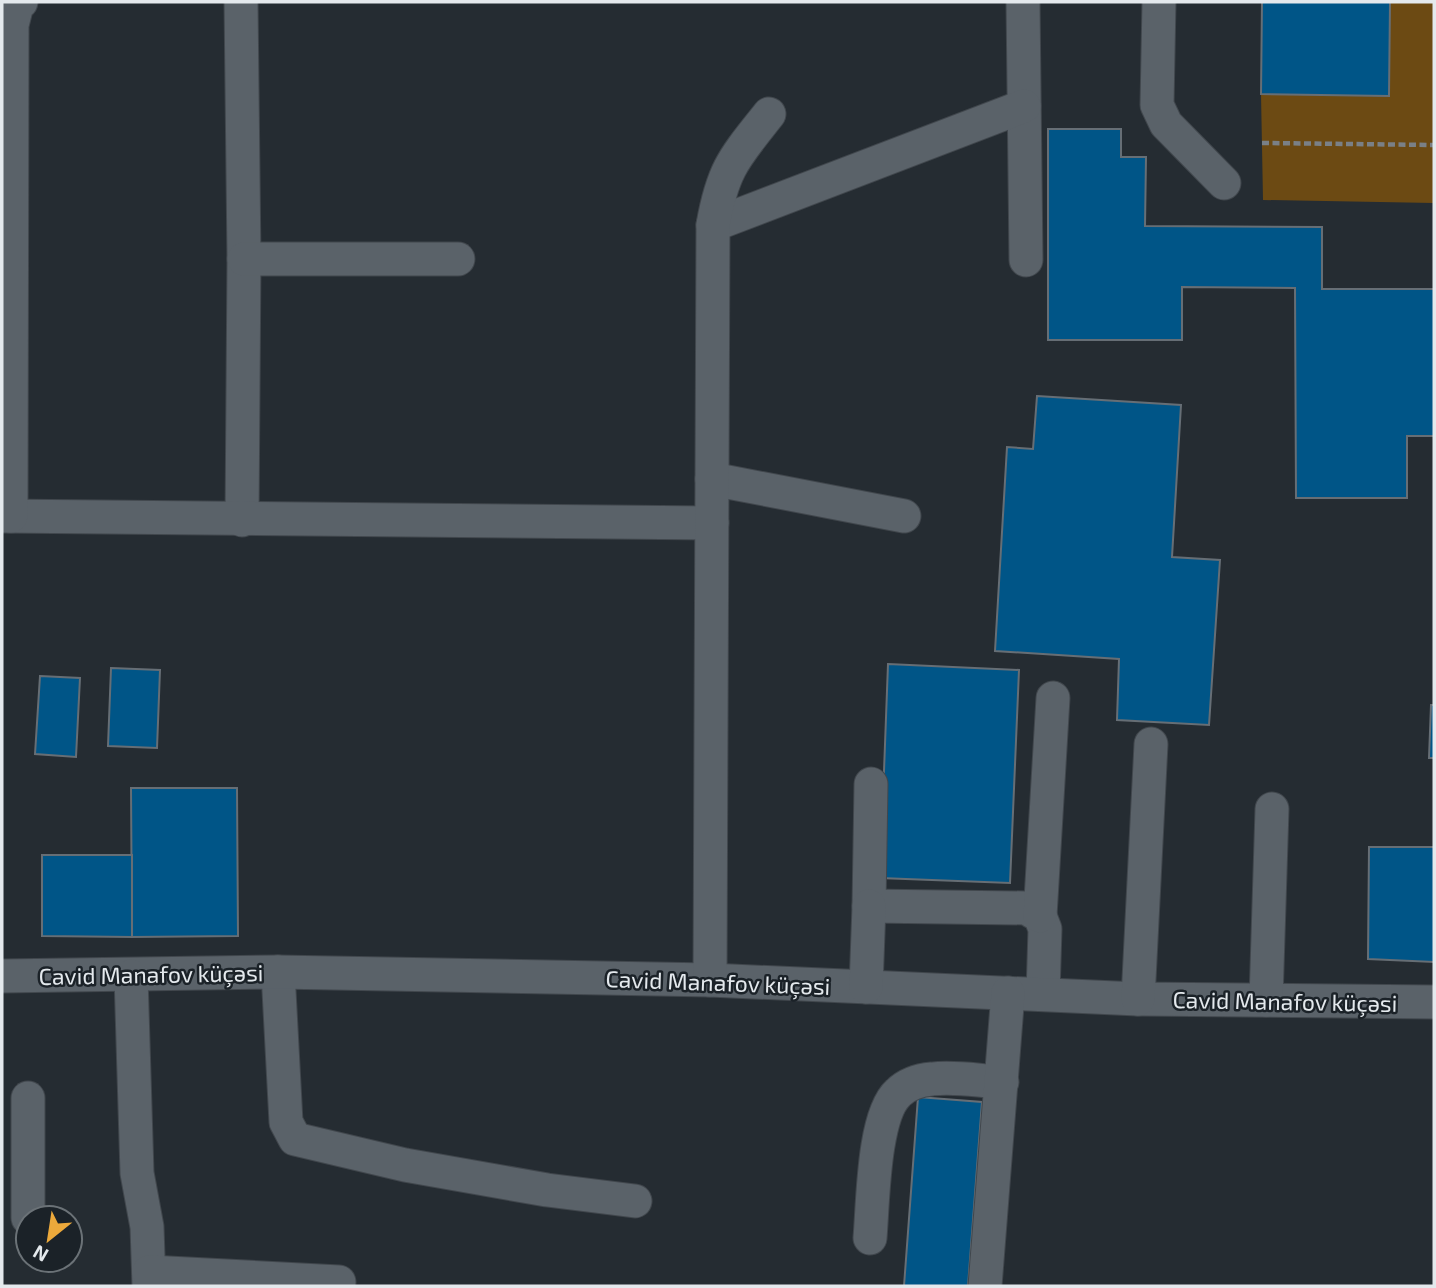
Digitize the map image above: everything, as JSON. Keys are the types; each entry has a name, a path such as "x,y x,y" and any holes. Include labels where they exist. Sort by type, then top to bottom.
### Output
{"street":[{"path":"22,2 17,5 12,25 6,516 712,523"},
{"path":"241,2 244,259 242,520"},
{"path":"1023,2 1026,260"},
{"path":"1159,2 1157,105 1166,124 1224,183"},
{"path":"713,225 1024,106"},
{"path":"710,980 713,225 720,187 732,161 769,114"},
{"path":"244,259 458,259"},
{"path":"712,479 904,516"},
{"path":"1043,994 1045,929 1040,916 1053,698"},
{"path":"1138,999 1151,744"},
{"path":"866,987 871,784"},
{"path":"1266,1000 1272,809"},
{"path":"869,906 1026,908 1040,916"},
{"path":"278,972 286,1122 295,1139 418,1167 547,1190 635,1201"},
{"name":"Cavid Manafov küçəsi","path":"2,976 278,972 710,980 1138,999 1434,1002"},
{"path":"131,976 137,1173 147,1227 149,1279 339,1282"},
{"path":"985,1286 1008,993"},
{"path":"870,1238 880,1142 887,1109 897,1094 909,1085 931,1079 1002,1082"},
{"path":"28,1098 28,1204"}],"path":[{"path":"1262,142 1434,145"}],"shaded area":[{"path":"1390,2 1434,2 1434,203 1263,200 1261,94 1389,96"}],"building":[{"path":"1262,2 1390,2 1389,96 1261,94"},
{"path":"1048,129 1121,129 1121,157 1146,157 1145,226 1322,227 1322,289 1434,289 1434,436 1407,436 1407,498 1296,498 1295,288 1182,287 1182,340 1048,340"},
{"path":"1037,396 1181,405 1172,557 1220,560 1209,725 1117,720 1119,659 995,651 1007,447 1033,449"},
{"path":"888,664 1019,670 1010,883 880,878"},
{"path":"111,668 160,670 157,748 108,746"},
{"path":"40,676 80,678 76,757 35,754"},
{"path":"1431,705 1434,705 1434,758 1429,758"},
{"path":"131,788 237,788 238,936 132,937"},
{"path":"1369,847 1434,847 1434,962 1368,959"},
{"path":"42,855 132,855 132,937 42,936"},
{"path":"918,1097 982,1102 968,1286 904,1286"}]}
